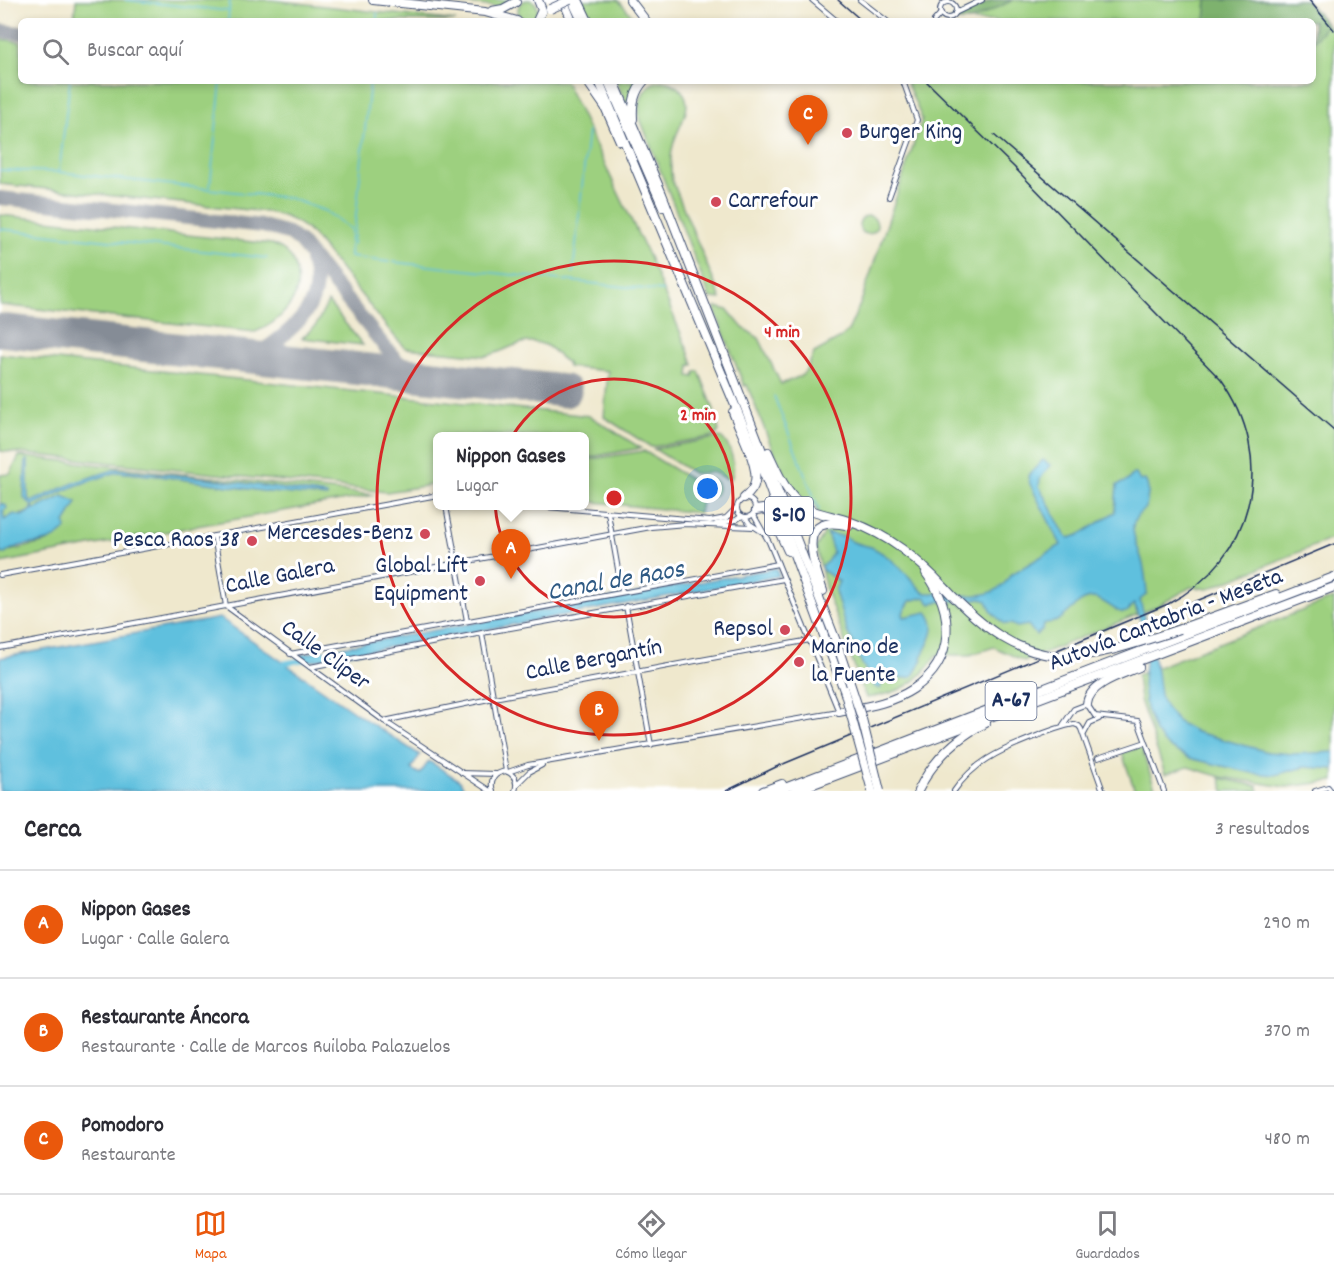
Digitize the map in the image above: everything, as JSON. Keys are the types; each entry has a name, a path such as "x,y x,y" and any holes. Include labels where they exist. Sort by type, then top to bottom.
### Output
{"highway":[{"path":"373,0 485,12 511,18"},
{"path":"563,0 571,18"},
{"path":"539,18 542,13 571,0 580,18"},
{"path":"578,0 587,18"},
{"path":"632,0 644,18"},
{"path":"485,12 503,9 517,1"},
{"path":"516,18 514,13 517,1"},
{"path":"541,1 542,13"},
{"path":"589,84 605,107 641,183"},
{"name":"S-10","path":"600,84 764,474 812,599 848,672 881,791"},
{"name":"S-10","path":"609,84 660,203 676,233 834,642 870,791"},
{"path":"615,84 676,233"},
{"path":"635,129 634,97 641,84"},
{"path":"723,351 785,485 801,504 823,515 850,521 903,548 920,561 941,589 997,635 1017,646 1052,655 1080,656 1102,653 1334,576"},
{"path":"722,376 729,402 754,468 755,482 744,498"},
{"path":"754,512 766,510 772,516 812,599"},
{"path":"834,642 811,549 812,537 824,526 847,525 885,538"},
{"name":"Autovía Cantabria - Meseta","path":"777,791 1334,576"},
{"name":"Autovía Cantabria - Meseta","path":"795,791 1142,663 1334,587"},
{"path":"839,712 885,702 912,690 926,680 938,662 946,643 947,628 941,589"},
{"path":"1087,704 1094,690 1142,663"},
{"path":"918,791 936,762 964,735 993,720 1071,688"},
{"path":"763,791 899,744"},
{"path":"810,791 909,748"}],"street":[{"path":"812,0 833,18"},
{"path":"860,0 883,18"},
{"path":"941,13 946,18 951,17 982,0"},
{"path":"937,18 941,13 942,2 954,6 969,6"},
{"path":"954,6 955,13"},
{"path":"889,197 917,120 904,84"},
{"path":"0,575 433,496"},
{"path":"462,773 496,774 515,768 839,712 765,533 754,512 753,501 744,498 726,518 710,523 577,510"},
{"path":"737,507 743,517 765,533"},
{"path":"447,510 467,621"},
{"path":"743,517 754,512"},
{"path":"608,513 622,592"},
{"path":"650,517 651,527"},
{"name":"Calle Galera","path":"0,648 651,527 710,523 743,517"},
{"name":"Calle Galera","path":"710,523 753,526"},
{"path":"214,536 226,606"},
{"path":"290,654 778,564"},
{"path":"308,666 626,606 784,579"},
{"name":"Calle Cliper","path":"226,606 384,721 491,791"},
{"path":"626,606 651,745"},
{"path":"482,633 507,771 516,779 517,785"},
{"name":"Calle Bergantín","path":"384,721 494,698 810,640"},
{"path":"1062,727 1074,709 1087,704 1092,715 1137,721 1164,791"},
{"path":"1083,735 1090,723 1102,718"},
{"path":"954,791 970,771 987,757 1002,749 1062,727 1077,725 1083,735 1103,791"},
{"path":"1098,758 1146,742"},
{"path":"515,791 517,785 529,772 546,764"},
{"path":"491,791 491,784 496,774"},
{"path":"1316,791 1328,787 1331,791"}],"green space":[{"path":"76,0 272,0 430,18 74,18"},
{"path":"427,0 509,0 498,7"},
{"path":"582,0 618,0 634,18 589,18"},
{"path":"992,0 1306,0 1334,33 1334,538 1208,589 1191,587 1158,606 1024,661 994,647 970,655 937,655 923,673 907,686 889,694 866,698 826,590 816,547 824,534 815,505 804,500 792,489 772,448 747,385 744,386 715,310 716,307 728,310 743,328 759,338 781,384 801,376 806,371 814,353 839,339 848,331 861,302 922,119 907,84 1316,84 1316,18 954,18"},
{"path":"992,0 1013,0 976,18 954,18"},
{"path":"1207,0 1306,0 1327,25 1316,38 1316,18 1205,18"},
{"path":"524,1 532,1 537,6 537,14 534,18 522,18 519,14 519,6"},
{"path":"0,39 18,42 18,84 566,84 649,257 691,358 693,365 690,365 689,376 694,377 695,372 699,371 713,407 719,431 711,437 651,447 604,417 608,371 568,367 567,362 551,349 537,342 521,343 485,356 406,348 313,235 297,223 280,215 0,184"},
{"path":"617,84 640,84 629,109"},
{"path":"672,84 685,96 687,103 685,116 672,152 672,180 721,299 710,298 639,116 643,94 650,86"},
{"path":"0,215 272,244 285,251 292,260 298,281 296,291 293,300 281,316 255,332 0,305"},
{"path":"868,216 874,219 877,225 874,231 868,234 862,231 859,225 862,219"},
{"path":"328,302 363,345 302,338 316,325"},
{"path":"0,354 590,416 641,448 589,457 589,432 433,432 433,485 387,492 0,451"},
{"path":"721,437 732,456 731,479 710,472 693,473 654,449"},
{"path":"644,451 692,480 694,491 701,503 699,513 589,501 589,459"},
{"path":"19,456 375,495 0,563 0,553 47,542 65,523 77,502 63,496 33,510 33,505 77,485 117,472 270,492 327,495 205,478 116,469 31,503 28,497 26,460 24,492 32,510 4,521 5,504 0,504 0,475 10,474"},
{"path":"709,479 715,482 718,488 715,494 709,497 703,494 700,488 703,482"},
{"path":"1334,598 1334,781 1286,787 1221,777 1188,767 1165,774 1140,700 1137,675"},
{"path":"1141,747 1156,791 1135,791 1122,753"},
{"path":"1220,778 1257,786 1259,791 1224,791"}],"water":[{"path":"26,460 28,460 28,497 31,502 76,482 116,469 205,478 327,495 327,497 117,472 77,485 33,505 34,510 63,496 77,502 65,523 66,529 58,536 51,540 20,546 5,554 0,553 0,504 5,504 7,508 3,511 4,520 14,514 22,516 32,510 32,506 24,498"},
{"path":"1043,460 1050,465 1040,479 1039,486 1065,535 1069,538 1079,535 1115,512 1117,485 1127,481 1133,474 1136,474 1140,481 1145,480 1147,483 1146,508 1135,519 1133,525 1147,594 1140,600 1157,672 1160,695 1166,708 1178,722 1196,732 1268,752 1293,754 1334,752 1334,769 1304,767 1275,775 1252,773 1189,758 1167,746 1155,732 1146,708 1143,685 1146,650 1141,623 1134,604 1128,611 1121,612 1098,599 1088,599 1078,603 1057,621 1043,624 1042,630 1036,635 1028,625 1017,627 1004,624 992,612 987,601 981,599 931,604 925,597 910,601 903,613 904,617 927,612 933,623 932,634 921,657 923,659 912,677 889,676 882,681 880,689 875,687 847,632 835,591 839,581 822,570 821,566 827,562 833,552 827,533 879,551 900,567 924,593 972,596 994,591 1003,585 1010,575 1061,545 1028,476"},
{"name":"Canal de Raos","path":"776,568 779,576 307,662 298,655"},
{"path":"220,618 420,755 411,769 420,774 429,761 460,781 464,789 462,791 0,791 0,658"}],"waterway":[{"path":"125,0 229,11"},
{"path":"228,18 230,0"},
{"path":"377,13 377,18"},
{"path":"59,172 70,84"},
{"path":"210,187 221,84"},
{"path":"353,244 370,84"},
{"path":"573,273 588,130"},
{"path":"0,170 59,172 289,198 325,211 351,229 350,257 389,262"},
{"path":"0,229 267,258"},
{"path":"393,262 663,291"},
{"path":"774,396 819,510"},
{"name":"Canal de Raos","path":"285,663 303,660"}],"taxiway":[{"path":"0,31 18,33"},
{"path":"0,198 263,226 288,233 300,242 409,374"},
{"path":"255,357 292,328 310,305 315,292 315,277 311,260"}],"runway":[{"path":"0,330 565,391"}],"railway":[{"path":"838,0 859,18"},
{"path":"1309,0 1334,30"},
{"path":"726,791 776,767 1168,604 1197,585 1221,561 1238,534 1248,505 1252,474 1249,442 1239,410 1221,380 1014,167 929,84"},
{"path":"994,135 1334,430"},
{"path":"1170,612 1334,544"}],"place":[{"name":"Burger King","path":"847,133"},
{"name":"Pomodoro","path":"808,145"},
{"name":"Carrefour","path":"716,202"},
{"name":"Mercesdes-Benz","path":"425,534"},
{"name":"Pesca Raos 38","path":"252,541"},
{"name":"Nippon Gases","path":"511,579"},
{"name":"Global Lift Equipment","path":"480,581"},
{"name":"Repsol","path":"785,630"},
{"name":"Marino de la Fuente","path":"799,662"},
{"name":"Restaurante Áncora","path":"599,741"}]}
